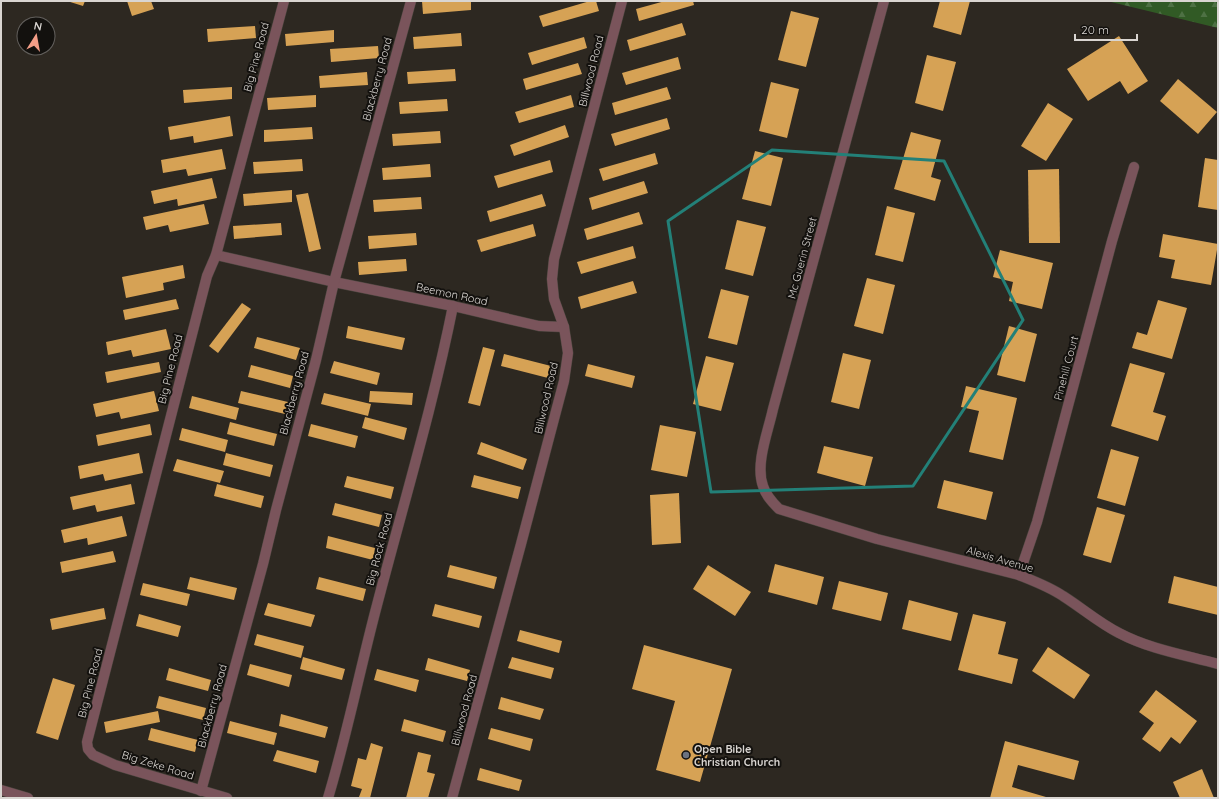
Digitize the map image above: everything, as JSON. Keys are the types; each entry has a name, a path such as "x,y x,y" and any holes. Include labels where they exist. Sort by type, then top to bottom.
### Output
{"street":[{"name":"Big Pine Road","path":"88,746 87,742 206,276 216,255 284,1"},
{"name":"Blackberry Road","path":"201,791 263,564 316,360 334,282 411,1"},
{"name":"Billwood Road","path":"452,798 564,381 568,353 564,327 554,299 552,279 554,258 622,1"},
{"name":"Mc Guerin Street","path":"787,512 779,509 770,499 763,487 760,473 761,460 773,410 884,1"},
{"name":"Pinehill Court","path":"1019,575 1037,522 1112,241 1134,167"},
{"name":"Beemon Road","path":"216,255 539,326 564,327"},
{"name":"Big Rock Road","path":"328,798 425,423 453,306"},
{"name":"Alexis Avenue","path":"787,512 877,539 1019,575 1062,595 1094,618 1120,633 1148,645 1218,664"},
{"name":"Big Zeke Road","path":"88,746 88,749 93,755 115,765 227,798"},
{"path":"1,790 28,798"}],"highlighted area":[{"path":"772,150 944,161 1023,320 913,486 711,492 668,221"}],"green space":[{"path":"1107,1 1218,1 1218,28"}],"building":[{"path":"67,1 85,1 83,6"},
{"path":"127,1 151,1 154,9 132,16"},
{"path":"422,1 471,1 471,10 423,14"},
{"path":"590,1 596,1 599,11 543,27 539,16"},
{"path":"665,1 693,1 694,5 639,21 636,9"},
{"path":"940,1 970,1 961,35 933,27"},
{"path":"791,11 819,18 806,67 778,60"},
{"path":"682,23 686,35 630,51 627,40"},
{"path":"255,26 256,38 208,42 207,29"},
{"path":"334,30 334,42 286,46 285,34"},
{"path":"461,33 462,46 414,49 413,37"},
{"path":"1119,36 1148,81 1128,94 1120,81 1088,101 1067,69"},
{"path":"584,37 587,48 532,65 528,53"},
{"path":"378,46 379,58 331,62 330,49"},
{"path":"927,55 956,62 943,111 915,103"},
{"path":"678,57 681,69 626,85 622,73"},
{"path":"578,63 582,74 526,90 523,79"},
{"path":"455,69 456,81 408,84 407,72"},
{"path":"367,72 368,85 320,88 319,76"},
{"path":"1178,79 1217,112 1198,134 1160,101"},
{"path":"771,82 799,89 787,138 759,131"},
{"path":"232,87 232,99 184,103 183,90"},
{"path":"667,87 671,99 615,115 612,103"},
{"path":"316,95 316,107 268,110 267,98"},
{"path":"571,95 574,107 519,123 515,112"},
{"path":"447,99 448,111 400,114 399,102"},
{"path":"1048,103 1073,119 1046,161 1021,146"},
{"path":"230,116 233,136 194,143 193,136 170,140 168,127"},
{"path":"667,118 670,129 615,146 611,134"},
{"path":"565,125 569,137 514,156 510,145"},
{"path":"312,127 313,139 264,142 264,130"},
{"path":"440,131 441,143 393,146 392,134"},
{"path":"911,132 941,140 931,177 941,180 935,201 894,189"},
{"path":"222,149 226,169 188,176 186,169 163,173 161,160"},
{"path":"755,151 783,158 771,206 742,199"},
{"path":"655,153 658,164 603,181 599,169"},
{"path":"1205,158 1218,160 1218,210 1198,207"},
{"path":"302,159 303,171 254,174 253,162"},
{"path":"550,160 553,172 498,188 494,176"},
{"path":"430,164 431,177 383,180 382,168"},
{"path":"1059,169 1060,243 1029,243 1028,170"},
{"path":"212,178 217,198 178,206 177,199 154,204 151,191"},
{"path":"644,181 648,193 592,210 589,198"},
{"path":"292,190 292,202 244,206 243,194"},
{"path":"308,193 321,249 309,252 296,195"},
{"path":"542,194 546,206 490,222 487,211"},
{"path":"421,197 422,209 374,212 373,200"},
{"path":"204,204 209,224 170,232 168,225 146,230 143,217"},
{"path":"887,206 915,213 903,262 875,255"},
{"path":"639,212 643,224 587,240 584,229"},
{"path":"737,220 766,227 753,276 725,269"},
{"path":"281,223 282,235 234,239 233,226"},
{"path":"533,224 536,236 481,252 477,240"},
{"path":"416,233 417,245 369,249 368,236"},
{"path":"1163,234 1218,244 1211,285 1171,278 1175,260 1159,257"},
{"path":"633,246 636,258 581,274 577,262"},
{"path":"1000,250 1053,263 1042,309 1009,301 1013,282 993,277"},
{"path":"406,259 407,271 359,275 358,262"},
{"path":"183,265 185,278 163,283 164,290 126,298 122,277"},
{"path":"867,278 895,285 883,334 854,326"},
{"path":"633,281 637,293 581,309 578,297"},
{"path":"721,289 749,296 737,345 708,338"},
{"path":"176,299 179,309 125,320 123,310"},
{"path":"1158,300 1187,308 1172,359 1132,348 1137,332 1147,335"},
{"path":"242,303 251,309 218,353 209,346"},
{"path":"348,326 405,338 402,350 346,338"},
{"path":"1009,326 1037,334 1025,382 997,375"},
{"path":"166,329 171,349 133,357 131,350 108,355 106,342"},
{"path":"257,337 300,348 296,360 254,348"},
{"path":"483,347 495,350 480,406 468,403"},
{"path":"843,353 871,360 859,409 831,402"},
{"path":"504,354 551,366 548,378 501,366"},
{"path":"706,356 734,363 721,411 693,404"},
{"path":"334,361 380,373 377,385 330,373"},
{"path":"159,362 161,372 107,383 105,372"},
{"path":"1130,363 1165,373 1153,412 1166,416 1158,441 1111,426"},
{"path":"588,364 635,376 632,388 585,376"},
{"path":"251,365 293,376 290,388 248,377"},
{"path":"966,386 1017,398 1003,460 969,452 979,411 961,407"},
{"path":"154,391 159,411 121,419 119,412 96,417 93,404"},
{"path":"241,391 288,402 285,414 238,403"},
{"path":"370,391 413,393 412,405 369,402"},
{"path":"324,393 371,404 368,416 321,404"},
{"path":"192,396 239,408 236,420 189,408"},
{"path":"365,417 407,428 404,440 362,428"},
{"path":"230,422 277,434 274,446 227,434"},
{"path":"150,424 152,435 98,446 96,435"},
{"path":"311,424 358,436 355,448 308,436"},
{"path":"660,425 696,432 687,477 651,470"},
{"path":"182,428 228,440 225,452 179,440"},
{"path":"481,442 527,459 523,470 477,454"},
{"path":"824,446 873,457 865,486 817,473"},
{"path":"1111,449 1139,457 1125,506 1097,498"},
{"path":"139,453 143,473 105,481 103,474 80,479 78,466"},
{"path":"226,453 273,465 270,477 223,465"},
{"path":"177,459 224,471 220,483 173,471"},
{"path":"474,475 521,487 518,499 471,487"},
{"path":"347,476 394,487 391,499 344,487"},
{"path":"944,480 993,492 986,520 937,508"},
{"path":"131,484 135,504 97,512 95,505 73,510 70,497"},
{"path":"217,484 264,496 261,508 214,496"},
{"path":"679,493 681,543 652,545 650,495"},
{"path":"335,503 382,515 379,527 332,515"},
{"path":"1097,507 1125,515 1111,563 1083,555"},
{"path":"122,516 127,536 88,545 87,538 64,543 61,530"},
{"path":"328,536 375,548 373,560 326,548"},
{"path":"113,551 116,562 62,573 60,562"},
{"path":"775,564 824,577 817,605 768,592"},
{"path":"450,565 497,577 494,589 447,577"},
{"path":"708,565 751,592 735,616 693,589"},
{"path":"1174,576 1218,587 1218,615 1168,603"},
{"path":"190,577 237,588 234,600 187,589"},
{"path":"319,577 366,589 363,601 316,589"},
{"path":"839,581 888,593 881,621 832,609"},
{"path":"143,583 190,594 187,606 140,595"},
{"path":"909,600 958,613 951,641 902,629"},
{"path":"268,603 315,615 311,627 264,615"},
{"path":"435,604 482,616 479,628 432,616"},
{"path":"104,608 106,619 52,630 50,619"},
{"path":"139,614 181,626 178,637 136,626"},
{"path":"973,614 1006,622 998,654 1018,659 1012,684 958,670"},
{"path":"520,630 562,641 559,653 517,641"},
{"path":"257,634 304,646 301,658 254,645"},
{"path":"644,645 732,669 700,782 656,770 675,701 632,689"},
{"path":"1048,647 1090,675 1074,699 1032,671"},
{"path":"303,657 345,669 342,680 300,669"},
{"path":"512,657 554,668 551,679 508,668"},
{"path":"428,658 470,670 467,681 425,670"},
{"path":"250,664 292,675 289,687 247,675"},
{"path":"169,668 211,680 208,691 166,680"},
{"path":"377,669 419,680 416,692 374,680"},
{"path":"53,678 75,685 58,740 36,733"},
{"path":"1156,690 1197,721 1180,744 1171,737 1160,752 1142,739 1154,723 1139,712"},
{"path":"159,696 206,708 203,720 156,708"},
{"path":"501,697 544,709 540,720 498,709"},
{"path":"158,711 160,722 106,733 104,722"},
{"path":"281,714 328,727 325,738 279,726"},
{"path":"404,719 446,731 443,742 401,731"},
{"path":"230,721 277,733 274,745 227,733"},
{"path":"151,728 198,740 195,752 148,740"},
{"path":"491,728 533,739 530,751 488,739"},
{"path":"1005,741 1079,761 1074,780 1018,765 1012,787 1046,798 990,798"},
{"path":"371,743 383,747 370,798 362,798 359,797 362,789 351,786 358,758 366,760"},
{"path":"277,750 319,761 316,773 273,761"},
{"path":"418,752 431,755 427,772 435,774 428,798 406,798"},
{"path":"480,768 522,780 519,791 477,780"},
{"path":"1202,769 1214,798 1180,798 1173,782"}],"place":[{"name":"Open Bible Christian Church","path":"686,755"}]}
